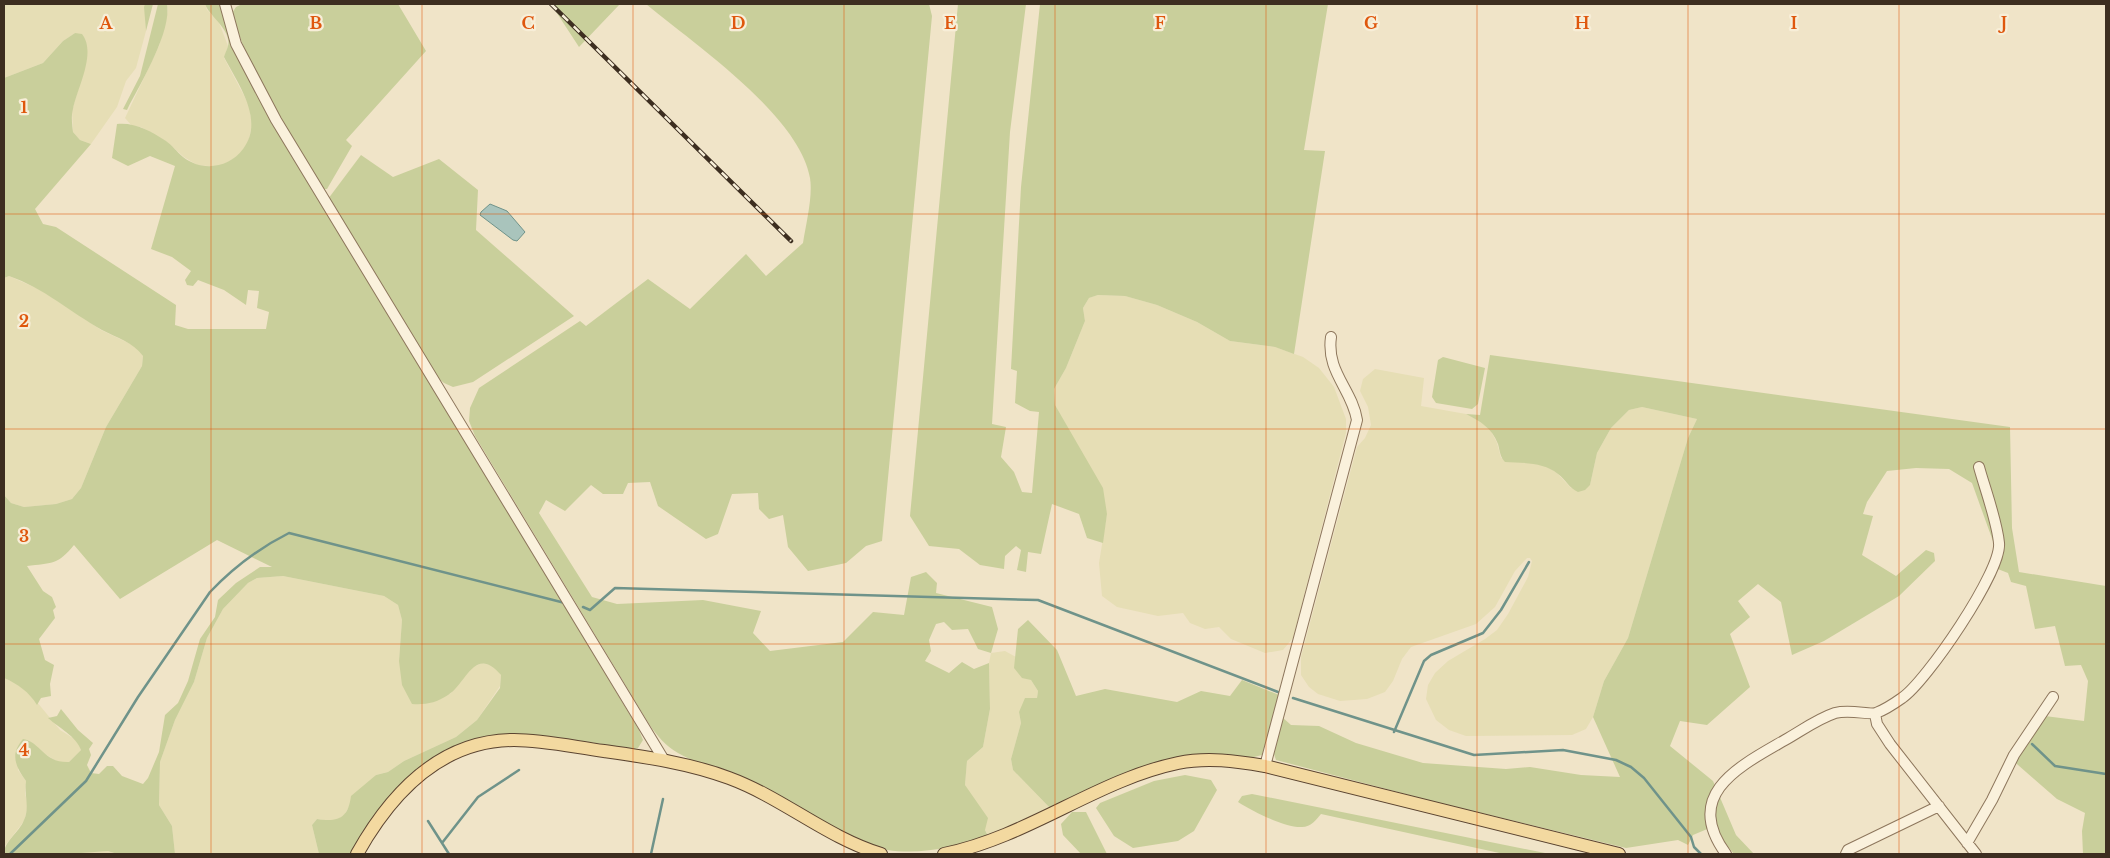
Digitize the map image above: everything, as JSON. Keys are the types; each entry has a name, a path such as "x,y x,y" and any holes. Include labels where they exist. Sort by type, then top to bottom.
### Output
{"main road":[{"path":"357,854 387,807 407,785 428,768 454,753 482,743 513,740 664,760 730,778 759,792 830,834 858,847 881,854"},
{"path":"944,854 990,842 1116,785 1178,763 1206,760 1234,761 1264,766 1619,854"}],"street":[{"path":"225,4 236,44 276,120 664,760"},
{"path":"1264,766 1357,420 1354,406 1332,363 1330,351 1331,337"},
{"path":"1726,854 1712,833 1711,820 1711,805 1717,790 1725,780 1755,756 1818,720 1849,710 1874,714 1910,692 1939,656 1976,601 1992,570 2000,544 1979,467"},
{"path":"1967,843 1992,800 2014,755 2053,697"},
{"path":"1874,714 1877,724 1890,744 1976,854"},
{"path":"1846,854 1848,850 1939,806"}],"shaded area":[{"path":"4,4 145,4 146,31 136,68 126,81 117,107 91,144 80,140 73,132 72,111 87,58 75,33 63,41 43,63 4,78"},
{"path":"167,4 205,4 207,10 218,20 228,46 224,58 249,105 252,125 248,143 238,156 219,167 197,165 184,157 167,142 141,127 132,126 125,118 159,46 168,10"},
{"path":"9,276 43,291 101,330 137,347 143,356 142,366 106,427 81,488 72,499 56,504 24,507 11,503 4,495 4,278"},
{"path":"1098,295 1125,296 1157,305 1197,322 1230,341 1275,347 1303,357 1319,368 1334,387 1346,419 1346,433 1293,638 1283,650 1265,653 1231,639 1219,627 1205,629 1190,623 1183,613 1158,616 1117,607 1102,596 1099,563 1107,514 1055,405 1054,389 1066,368 1085,321 1083,308 1089,298"},
{"path":"1375,369 1424,378 1421,406 1466,414 1480,421 1490,429 1497,443 1501,458 1543,465 1556,472 1571,488 1590,485 1597,453 1611,428 1629,410 1642,407 1697,419 1688,438 1628,638 1604,681 1593,717 1586,729 1572,735 1466,736 1449,730 1436,720 1426,699 1428,685 1435,673 1448,661 1497,630 1528,577 1532,561 1530,558 1527,558 1515,571 1495,607 1476,624 1411,647 1402,659 1393,681 1385,692 1367,699 1340,701 1318,694 1309,687 1301,675 1301,657 1357,447 1365,438 1371,425 1368,407 1360,391 1363,379"},
{"path":"283,576 384,596 398,605 402,620 399,661 450,694 469,669 482,663 494,666 501,675 500,686 477,720 456,737 404,761 388,772 376,775 350,805 343,817 332,821 317,819 312,825 319,854 175,854 172,826 159,805 160,762 175,720 194,682 207,638 223,609 248,583 257,578"},
{"path":"1005,651 1016,657 1015,668 1031,680 1038,691 1037,698 1019,712 1021,723 1011,759 1013,770 1050,808 988,836 965,785 967,761 983,747 990,709 989,663 991,653"},
{"path":"4,678 16,683 32,696 60,730 78,741 81,750 69,762 58,762 40,751 28,740 18,770 26,781 25,793 28,806 24,821 4,847"},
{"path":"108,851 117,854 68,854 71,853"}],"green space":[{"path":"145,4 153,4 146,31 144,7"},
{"path":"158,4 167,4 165,29 147,72 127,110 123,109 140,76"},
{"path":"205,4 220,4 233,46 444,406 639,730 643,740 638,748 633,749 559,738 515,734 488,736 462,743 439,755 417,770 397,788 364,831 351,854 319,854 312,825 317,819 331,820 341,817 350,804 351,796 376,775 388,772 404,761 456,737 477,720 500,688 501,675 492,667 484,664 478,665 444,698 430,703 412,704 402,685 399,661 402,620 398,605 384,596 283,576 257,578 248,583 223,609 207,638 194,682 175,720 160,762 159,805 172,826 175,854 117,854 108,851 68,854 4,854 6,845 22,825 27,810 26,781 15,760 16,750 23,739 34,744 53,759 69,762 81,750 79,745 71,736 48,718 57,716 61,709 78,730 93,743 89,749 91,755 87,765 91,773 99,774 107,766 113,766 122,776 143,784 148,778 159,752 165,715 178,703 188,681 200,639 215,617 218,600 236,583 260,567 272,567 217,540 120,599 74,545 54,562 27,566 43,591 52,597 56,607 53,610 55,618 39,639 45,660 54,665 50,684 51,696 41,698 37,705 23,689 4,678 4,495 11,503 24,507 56,504 72,499 81,488 106,427 142,366 143,356 130,344 90,323 34,287 9,276 4,278 4,78 43,63 63,41 75,33 82,34 86,42 87,61 73,109 72,123 73,132 80,140 91,144 35,209 43,224 56,227 176,305 175,325 188,329 266,329 269,312 257,308 259,291 248,290 246,305 224,290 198,280 193,286 187,285 185,280 191,271 172,257 151,249 175,166 150,156 128,166 112,158 117,124 130,124 160,137 183,157 198,165 215,166 223,164 243,149 249,138 251,126 247,102 224,57 228,46 227,34"},
{"path":"242,4 398,4 426,51 346,140 352,146 327,189 322,189 271,104 249,59 232,13 236,7"},
{"path":"551,4 620,4 579,47"},
{"path":"646,4 929,4 932,16 882,541 866,546 846,563 808,571 788,547 783,515 769,519 759,509 758,493 732,494 718,534 706,539 658,506 650,482 628,483 623,494 603,494 591,485 565,511 546,500 539,513 592,597 617,604 703,600 761,611 753,633 770,651 843,642 873,612 904,615 911,577 926,572 937,583 936,593 992,607 998,629 991,653 978,649 968,629 952,630 944,622 936,624 929,640 931,651 925,661 949,673 962,662 974,669 989,663 990,709 983,747 967,761 965,785 988,818 985,830 988,836 951,847 926,851 887,850 868,845 833,829 749,780 695,761 670,747 649,724 475,436 469,421 470,408 479,388 580,321 586,326 648,279 690,309 746,254 766,276 803,243 811,185 802,154 786,130 766,106 742,82"},
{"path":"958,4 1026,4 1010,132 992,424 1006,427 1001,457 1014,472 1022,492 1032,493 1039,412 1030,411 1015,403 1017,371 1011,369 1021,187 1040,4 1328,4 1304,150 1325,151 1294,354 1275,347 1230,341 1197,322 1157,305 1125,296 1098,295 1089,298 1083,308 1085,321 1066,368 1054,389 1055,405 1103,488 1107,514 1103,543 1087,538 1079,514 1052,504 1041,554 1028,552 1026,572 1017,570 1021,550 1016,546 1005,556 1004,569 980,565 959,549 929,546 910,516"},
{"path":"361,155 393,177 439,159 478,190 476,230 574,316 473,382 453,387 444,383 437,377 328,199"},
{"path":"1490,355 2010,427 2012,528 2019,572 2106,586 2106,854 2083,854 2082,831 2085,813 2057,799 2010,758 2037,715 2084,721 2088,681 2081,665 2065,666 2055,626 2035,629 2026,586 2011,582 2008,573 1990,566 1994,544 1972,483 1949,469 1916,468 1887,471 1867,502 1863,514 1873,516 1862,555 1896,576 1926,550 1934,553 1935,561 1899,596 1824,641 1792,655 1781,602 1758,584 1738,601 1750,617 1730,634 1750,687 1707,725 1680,721 1670,746 1713,781 1736,835 1754,854 1734,854 1712,827 1693,835 1688,845 1678,840 1626,848 1432,801 1276,760 1273,751 1282,717 1291,725 1319,726 1356,743 1423,763 1506,769 1530,767 1581,775 1620,777 1593,717 1604,681 1628,638 1688,438 1697,419 1642,407 1629,410 1611,428 1597,453 1590,485 1585,490 1578,492 1558,474 1546,467 1505,462 1501,456 1498,444 1489,429 1466,414 1480,415"},
{"path":"1443,357 1485,368 1478,404 1472,409 1436,403 1432,397 1438,360"},
{"path":"1028,620 1057,650 1076,696 1105,689 1177,702 1201,691 1230,696 1242,680 1279,695 1262,755 1250,758 1235,755 1195,755 1050,808 1013,770 1011,759 1021,723 1019,712 1025,698 1037,698 1038,691 1031,680 1022,678 1014,668 1018,629"},
{"path":"1185,775 1211,780 1217,790 1194,831 1178,841 1133,848 1114,836 1096,808 1100,803 1154,781"},
{"path":"1252,794 1550,854 1504,854 1321,814 1308,826 1295,827 1269,818 1238,802 1242,796"},
{"path":"1072,812 1086,812 1107,854 1081,854 1063,835 1061,824"}],"water":[{"path":"490,204 507,211 525,232 517,241 480,215"}],"waterway":[{"path":"10,854 86,781 138,697 210,592 247,559 289,533 565,603"},
{"path":"1394,732 1424,661 1431,655 1483,633 1501,610 1529,562"},
{"path":"583,607 590,610 615,588 1038,600 1278,692"},
{"path":"1293,698 1474,755 1563,750 1616,760 1631,767 1644,778 1691,837 1694,847 1701,854"},
{"path":"2032,744 2055,766 2106,774"},
{"path":"442,843 478,797 519,770"},
{"path":"651,854 663,799"},
{"path":"428,821 449,854"}],"railway":[{"path":"551,4 791,241"}]}
